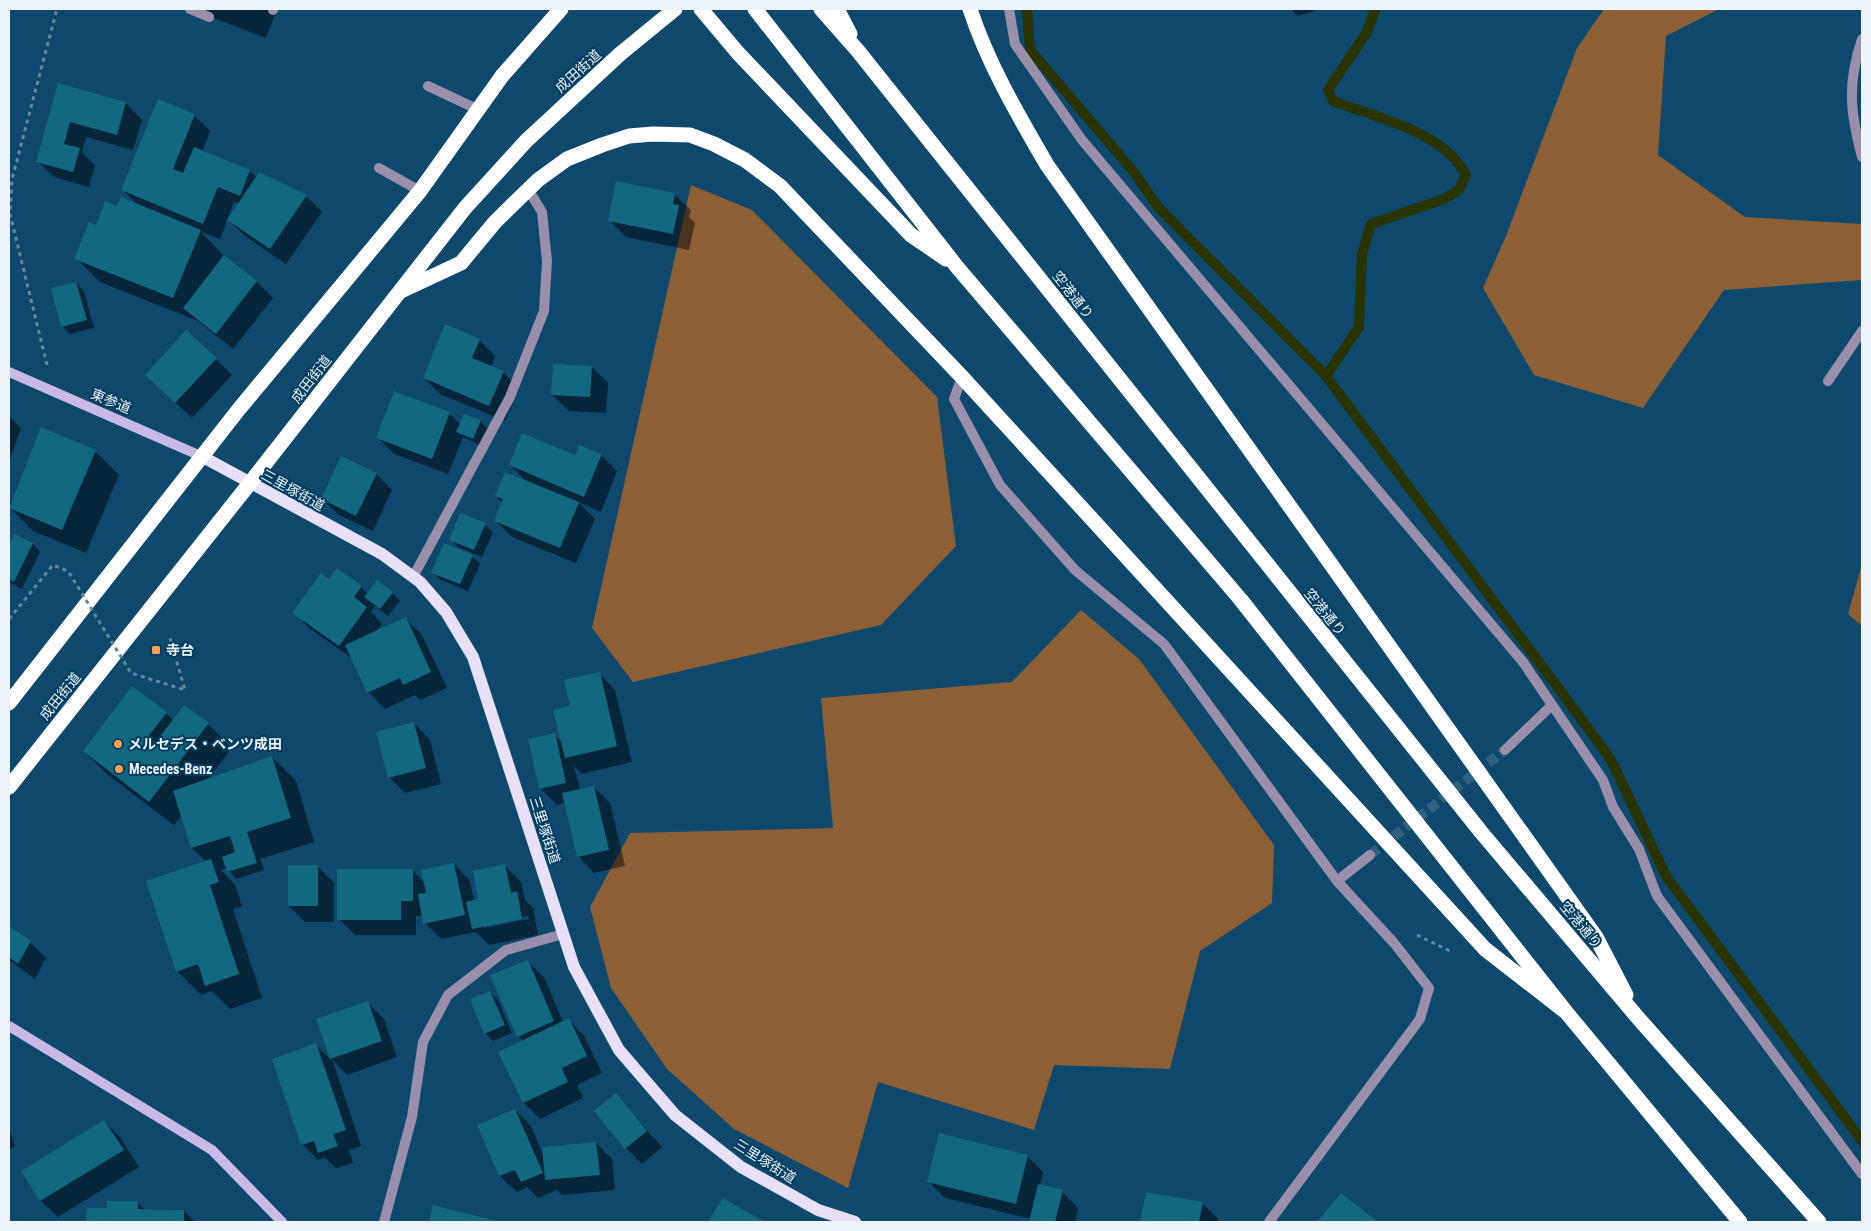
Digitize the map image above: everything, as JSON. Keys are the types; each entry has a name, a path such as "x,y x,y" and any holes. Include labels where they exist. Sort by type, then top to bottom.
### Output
{"highway":[{"path":"9,703 239,409 420,191 502,76 561,9"},
{"path":"701,9 738,53 911,235 957,267"},
{"path":"755,9 957,267 1241,600 1566,1012 1740,1222"},
{"name":"空港通り","path":"821,9 858,51 1481,832 1638,1019 1819,1222"},
{"path":"837,9 858,51"},
{"path":"970,9 980,40 1020,119 1047,165 1596,937 1638,1019"},
{"name":"成田街道","path":"9,787 250,484 465,208 526,141 667,11"},
{"path":"401,291 461,264 495,222 528,189 567,159 629,136 653,134 690,136 714,144 745,160 780,186 962,377 1484,949 1566,1012"}],"main road":[{"name":"三里塚街道","path":"203,457 382,554 413,577 446,612 473,657 574,967 619,1050 676,1115 741,1166 818,1210 855,1222"}],"street":[{"path":"190,9 209,17"},
{"path":"1009,9 1015,44 1082,140 1523,662 1602,780 1613,807 1639,849 1657,896 1862,1174"},
{"path":"1862,39 1850,95 1852,121 1862,156"},
{"path":"428,86 477,109"},
{"path":"380,168 420,191"},
{"path":"413,577 510,397 544,311 547,261 542,212 528,189"},
{"path":"1828,380 1862,331"},
{"name":"東参道","path":"9,372 203,457"},
{"path":"962,377 954,398 1000,485 1075,570 1164,644 1337,880 1394,943 1429,988 1420,1020 1269,1222"},
{"path":"1505,750 1552,705"},
{"path":"1337,880 1370,855"},
{"path":"384,1222 412,1118 423,1042 448,996 506,950 563,934"},
{"path":"9,1026 212,1150 282,1222"}],"path":[{"path":"52,390 10,214 12,179 57,9"},
{"path":"9,619 53,565 68,571 131,673 185,690 170,638"}],"shaded area":[{"path":"1604,9 1719,9 1666,36 1658,155 1745,217 1861,224 1862,280 1724,290 1643,408 1534,375 1483,288 1506,236 1577,48"},
{"path":"691,185 752,210 937,397 956,546 881,625 633,682 592,628"},
{"path":"1862,564 1862,626 1848,614"},
{"path":"1081,610 1139,659 1274,845 1272,903 1200,951 1170,1069 1054,1065 1034,1130 878,1082 848,1188 734,1129 667,1069 611,988 590,907 630,833 833,828 821,698 1012,682"}],"building":[{"path":"58,83 126,102 117,135 70,122 64,144 80,148 73,172 36,162"},
{"path":"158,99 195,114 173,169 183,173 194,147 250,170 240,196 218,187 203,224 121,190"},
{"path":"259,172 307,195 270,249 227,220"},
{"path":"616,181 675,193 673,204 679,205 673,234 608,221"},
{"path":"121,197 201,230 173,298 74,259 89,222 96,225 105,201 117,206"},
{"path":"224,255 257,281 216,334 183,308"},
{"path":"76,282 87,320 61,327 51,288"},
{"path":"445,324 480,339 472,358 504,371 489,406 423,378"},
{"path":"186,330 217,358 175,403 145,375"},
{"path":"553,364 592,366 590,397 551,395"},
{"path":"394,391 450,412 432,459 376,438"},
{"path":"464,414 481,420 473,439 456,432"},
{"path":"41,427 96,450 62,530 9,508"},
{"path":"522,433 575,455 579,445 602,454 584,497 509,465"},
{"path":"341,456 377,473 356,516 321,499"},
{"path":"505,472 579,502 560,548 494,521 503,499 495,496"},
{"path":"460,513 486,523 474,550 449,540"},
{"path":"14,534 33,543 14,582 9,579 9,545"},
{"path":"444,543 473,555 460,584 431,573"},
{"path":"337,568 362,586 354,597 367,607 339,646 292,613 321,573 329,579"},
{"path":"377,580 393,592 380,609 364,597"},
{"path":"406,617 431,672 403,685 400,678 367,693 345,645"},
{"path":"600,672 617,746 565,758 553,710 570,706 564,680"},
{"name":"メルセデス・ベンツ成田","path":"132,686 167,712 145,741 152,747 184,705 209,723 149,802 83,751"},
{"path":"414,722 426,768 388,778 376,732"},
{"path":"555,733 566,783 539,789 528,739"},
{"path":"272,756 291,818 247,832 257,863 227,872 222,857 235,852 230,836 191,848 173,791"},
{"path":"594,786 609,850 577,857 562,793"},
{"path":"211,859 219,882 210,885 239,974 205,986 198,964 176,972 146,881"},
{"path":"454,863 465,915 423,924 418,894 426,893 421,870"},
{"path":"505,864 511,893 517,891 522,919 472,929 466,902 478,899 473,871"},
{"path":"288,865 318,865 318,906 288,906"},
{"path":"337,869 413,869 413,901 401,901 401,920 337,920"},
{"path":"9,926 31,941 18,964 9,957"},
{"path":"528,960 554,1021 517,1037 490,975"},
{"path":"490,991 505,1025 484,1034 470,999"},
{"path":"368,1001 382,1041 330,1059 316,1019"},
{"path":"569,1018 587,1056 562,1068 568,1082 523,1103 498,1052"},
{"path":"316,1043 346,1130 333,1134 338,1146 318,1153 314,1141 301,1145 272,1059"},
{"path":"616,1093 647,1131 625,1149 594,1111"},
{"path":"515,1109 543,1173 521,1182 515,1170 499,1176 477,1125"},
{"path":"104,1120 124,1150 40,1201 21,1171"},
{"path":"939,1133 1028,1155 1016,1204 927,1182"},
{"path":"596,1142 600,1175 545,1180 542,1147"},
{"path":"1038,1184 1063,1190 1055,1222 1029,1222"},
{"path":"1146,1192 1203,1202 1199,1222 1140,1222"},
{"path":"1341,1193 1378,1222 1317,1222"},
{"path":"723,1198 764,1222 708,1222"},
{"path":"107,1201 138,1201 138,1209 184,1210 184,1222 86,1222 87,1208 107,1208"},
{"path":"433,1205 500,1222 429,1222"}],"waterway":[{"path":"1027,9 1030,50 1133,171 1158,207 1326,376 1596,739 1611,760 1666,876 1862,1141"},
{"path":"1326,376 1359,327 1362,254 1371,224 1444,199 1459,190 1466,175 1442,147 1425,137 1388,120 1333,101 1328,90 1367,32 1375,9"}],"tunnel":[{"path":"1370,855 1505,750"}],"place":[{"name":"寺台","path":"156,650"},
{"name":"メルセデス・ベンツ成田","path":"118,744"},
{"name":"Mecedes-Benz","path":"119,769"}]}
